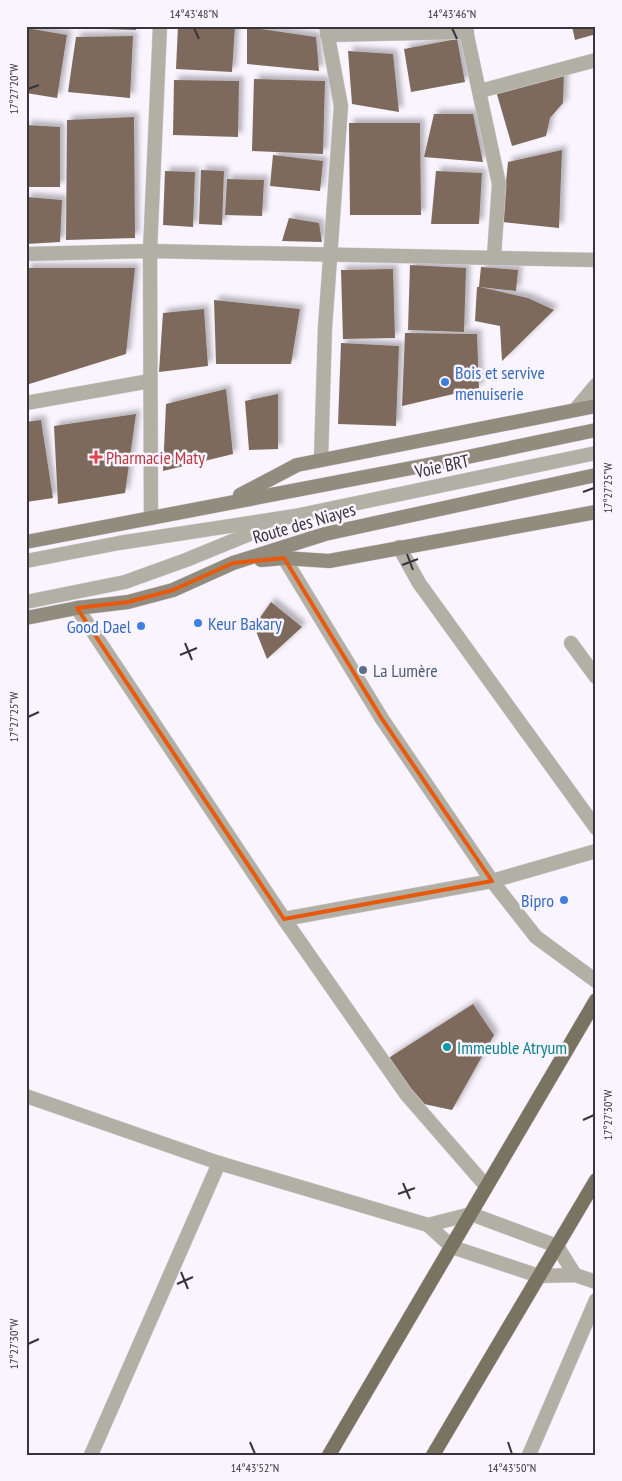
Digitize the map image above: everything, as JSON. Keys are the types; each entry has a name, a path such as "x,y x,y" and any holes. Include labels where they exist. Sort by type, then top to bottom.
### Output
{"main road":[{"path":"230,501 296,464 596,406"},
{"name":"Route des Niayes","path":"26,542 230,501 453,460 596,430"},
{"name":"Route des Niayes","path":"26,618 78,608 128,602 174,590 233,563 325,534 596,475"},
{"path":"233,563 284,558 329,561 399,546 596,512"},
{"path":"329,1455 596,1000"},
{"path":"434,1455 596,1180"}],"street":[{"path":"151,518 150,251 160,26"},
{"path":"321,459 325,328 341,106 326,31 466,29 499,184 494,256"},
{"path":"480,91 596,60"},
{"path":"26,254 150,251 494,256 596,260"},
{"path":"26,403 150,381"},
{"path":"575,410 596,385"},
{"name":"Voie BRT","path":"26,560 119,543 295,516 596,453"},
{"name":"Voie BRT","path":"26,602 125,582 186,560 295,516"},
{"path":"399,546 419,583 596,828"},
{"path":"284,558 382,719 492,881 536,938 571,965 596,981"},
{"path":"78,608 284,920 406,1094 486,1186"},
{"path":"570,643 596,677"},
{"path":"284,920 492,881 596,852"},
{"path":"26,1096 219,1163 428,1225 452,1247 539,1276 575,1275 596,1282"},
{"path":"91,1455 219,1163"},
{"path":"428,1225 471,1214 557,1246 575,1275"},
{"path":"529,1455 596,1300"}],"highlighted area":[{"path":"284,558 382,719 492,881 284,919 77,608 128,602 173,590 233,563"}],"building":[{"path":"52,26 65,26 65,29"},
{"path":"74,26 136,26 136,30 73,28"},
{"path":"178,26 235,26 232,72 176,69"},
{"path":"572,26 596,26 596,34 575,40"},
{"path":"247,27 316,37 319,71 247,64"},
{"path":"26,28 67,35 57,98 26,93"},
{"path":"133,36 130,98 68,92 76,37"},
{"path":"457,39 465,82 411,92 404,49"},
{"path":"348,51 393,54 399,112 352,104"},
{"path":"564,71 563,103 550,118 546,136 512,146 496,91"},
{"path":"254,79 325,81 323,154 252,151"},
{"path":"174,80 239,81 238,137 173,135"},
{"path":"434,114 473,114 483,162 424,157"},
{"path":"134,117 135,238 66,240 67,120"},
{"path":"349,123 420,123 421,215 350,215"},
{"path":"26,125 60,127 60,187 26,187"},
{"path":"562,150 559,228 502,222 508,162"},
{"path":"273,155 323,161 320,191 270,186"},
{"path":"201,170 224,171 222,225 199,224"},
{"path":"165,171 195,172 193,227 163,225"},
{"path":"436,171 482,173 479,224 431,224"},
{"path":"227,179 264,180 262,216 225,215"},
{"path":"26,197 62,200 60,242 26,244"},
{"path":"289,218 319,223 322,242 282,241"},
{"path":"410,265 466,268 464,332 408,330"},
{"path":"481,267 518,270 516,291 480,287 528,298 554,310 502,361 500,326 475,321 477,287 479,287"},
{"path":"26,268 135,268 126,354 26,385"},
{"path":"393,269 395,338 343,339 341,270"},
{"path":"214,300 300,309 291,364 216,364"},
{"path":"204,309 208,366 159,372 163,313"},
{"path":"405,333 477,334 479,388 402,406"},
{"path":"341,343 399,346 396,426 338,424"},
{"path":"226,389 233,454 163,471 166,404"},
{"path":"278,394 278,449 249,450 245,401"},
{"path":"136,414 125,493 58,504 54,426"},
{"path":"41,420 53,498 26,502 26,422"},
{"path":"271,602 302,627 267,659 254,626"},
{"name":"Immeuble Atryum","path":"473,1004 494,1035 452,1110 419,1103 387,1059"}],"place":[{"name":"Bois et servive menuiserie","path":"445,382"},
{"name":"Pharmacie Maty","path":"96,457"},
{"name":"Keur Bakary","path":"198,623"},
{"name":"Good Dael","path":"141,626"},
{"name":"La Lumère","path":"363,670"},
{"name":"Bipro","path":"564,900"},
{"name":"Immeuble Atryum","path":"447,1047"}]}
